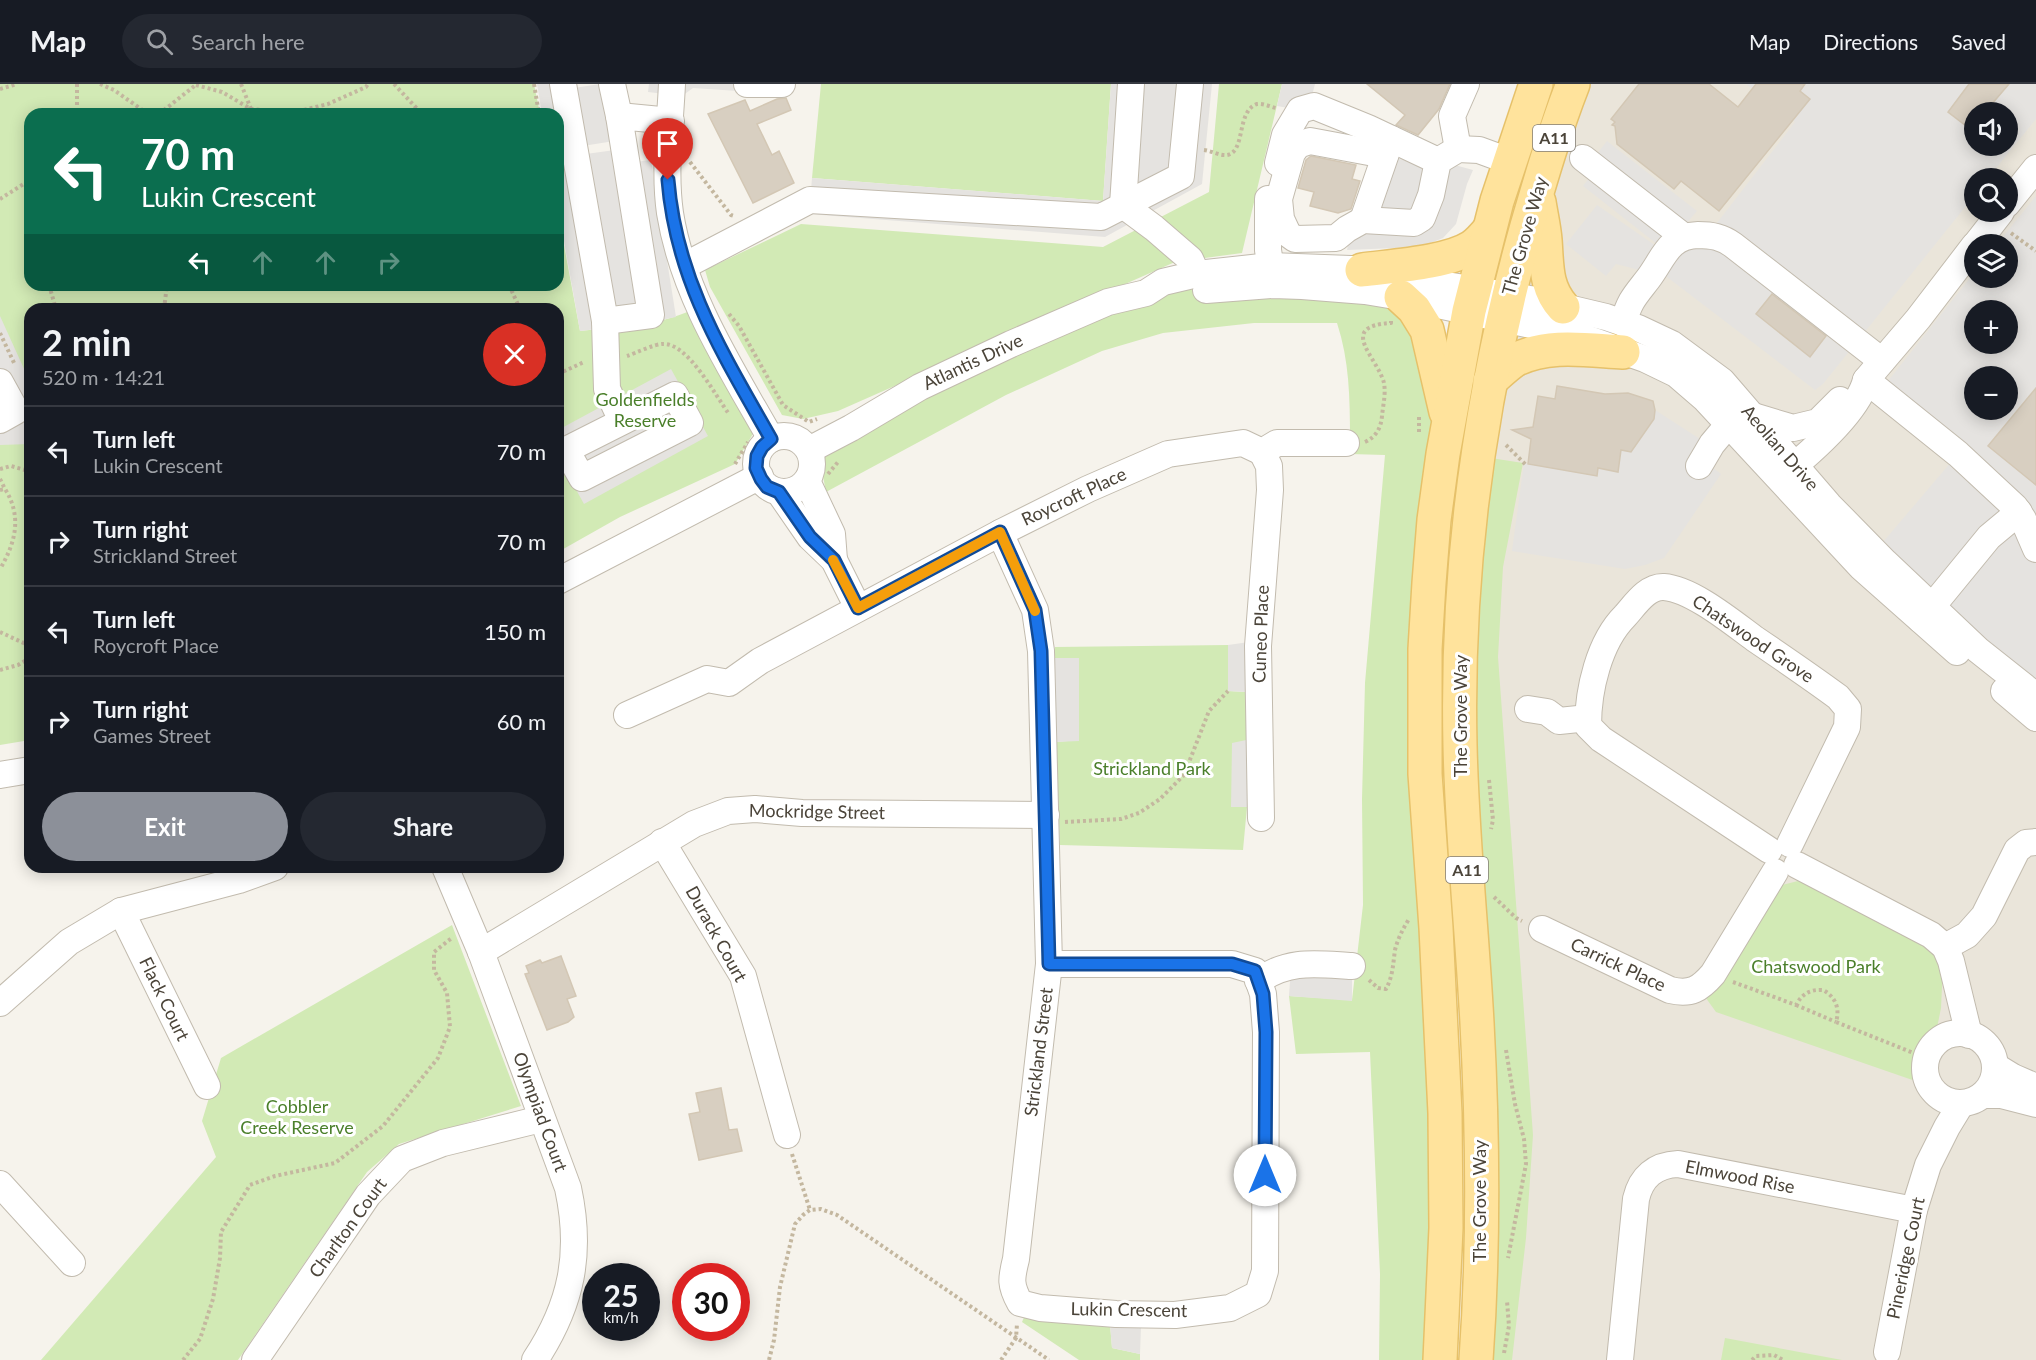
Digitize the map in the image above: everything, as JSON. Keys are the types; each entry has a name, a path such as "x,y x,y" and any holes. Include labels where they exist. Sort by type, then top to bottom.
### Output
{"main road":[{"name":"The Grove Way","path":"1476,1360 1481,1239 1479,1093 1476,1002 1463,819 1460,678 1468,528 1490,381 1505,306 1537,192 1573,84"},
{"name":"The Grove Way","path":"1440,1360 1446,1228 1445,1113 1425,774 1425,659 1434,520 1434,416 1471,301 1489,230 1533,85"},
{"path":"1537,192 1544,226 1547,274 1551,288 1563,307"},
{"path":"1362,270 1422,262 1460,252 1472,247 1489,230"},
{"path":"1396,308 1414,309 1427,330 1434,416"},
{"path":"1490,381 1516,360 1538,352 1571,349 1623,337"}],"street":[{"path":"563,84 605,321 607,389 622,421"},
{"path":"605,321 651,315 612,84"},
{"path":"672,84 668,180 670,213 684,266 708,326 771,439"},
{"path":"747,84 782,84"},
{"path":"1123,205 1131,84"},
{"path":"684,266 810,200 1101,217 1181,176 1190,84"},
{"path":"1467,84 1452,116 1448,155 1422,218 1414,223 1355,225 1336,238 1295,239 1288,234 1281,219 1280,199 1292,153 1298,146 1310,141 1448,155 1479,150 1509,161"},
{"path":"1312,96 1314,106 1380,148"},
{"path":"1272,275 1267,241 1269,197 1285,135 1300,110 1312,96"},
{"path":"619,116 670,121"},
{"path":"1355,225 1380,148"},
{"path":"1583,158 1683,236"},
{"path":"2018,190 2036,168"},
{"path":"1123,205 1190,259 1197,274"},
{"path":"1984,234 1993,222"},
{"path":"1623,337 1631,300 1672,244 1683,236 1710,235 1722,238 1882,361"},
{"path":"1786,472 1825,438 1863,393 1866,381 1918,320 1964,259"},
{"name":"Atlantis Drive","path":"809,450 920,387 1011,344 1108,302 1146,293 1163,282 1197,274 1272,275 1362,270 1471,301"},
{"name":"Atlantis Drive","path":"1146,293 1168,296 1216,289 1272,275 1365,291 1396,308 1471,301"},
{"name":"Aeolian Drive","path":"1471,301 1505,306 1563,307 1623,337 1645,359 1676,374 1705,399 1742,415 1786,472 1845,521 1926,614 2036,718"},
{"name":"Aeolian Drive","path":"1505,306 1577,335 1623,337"},
{"path":"1699,466 1713,444 1742,415 1792,428 1818,422 1855,384 1866,381"},
{"path":"1866,381 1958,454 2019,512 2036,549"},
{"path":"0,382 16,411 0,420"},
{"path":"811,488 779,492 767,487 756,468 757,456 762,447 771,439 781,436 801,442 809,450 812,460 811,488 832,534 834,560"},
{"name":"Roycroft Place","path":"627,715 707,679 729,683 760,661 1000,532 1088,489 1168,454 1243,443 1262,452"},
{"path":"1262,452 1277,443 1346,443"},
{"name":"Cuneo Place","path":"1261,819 1258,646 1270,490 1269,466 1262,452"},
{"path":"564,578 759,476"},
{"path":"779,492 810,537 834,560 858,608"},
{"path":"1926,614 1989,537 2019,512"},
{"name":"Strickland Street","path":"1000,532 1035,610 1041,651 1052,819 1049,964 1012,1289 1030,1305"},
{"name":"Chatswood Grove","path":"1588,718 1588,705 1604,643 1616,624 1650,590 1663,587 1703,602 1838,697 1848,710 1847,727 1783,858"},
{"name":"Aeolian Drive","path":"1926,614 1978,650 2036,696"},
{"path":"1528,710 1546,712 1559,721 1588,718 1588,726 1601,739 1783,858 1931,935 1948,954 1970,1035"},
{"path":"0,775 24,771"},
{"name":"Mockridge Street","path":"481,952 662,842 694,824 728,811 755,809 802,813 1052,819"},
{"name":"Durack Court","path":"662,842 742,976 787,1135"},
{"path":"1943,1037 1948,954 1984,916 2017,850 2026,843 2036,842"},
{"name":"Carrick Place","path":"1542,929 1670,990 1680,992 1694,990 1703,985 1713,974 1783,858"},
{"path":"0,1003 69,942 121,911 258,873"},
{"name":"Olympiad Court","path":"448,873 481,952 568,1188 573,1212 574,1251 565,1302 556,1326 535,1360"},
{"name":"Flack Court","path":"121,911 207,1086"},
{"path":"1049,964 1232,964 1255,971 1258,981 1286,966 1310,964 1352,966"},
{"name":"Lukin Crescent","path":"1030,1305 1116,1314 1174,1315 1230,1308 1258,1294 1265,1270 1266,1032 1263,994 1258,981"},
{"path":"1961,1098 1989,1089 1994,1078 1995,1066 1986,1044 1970,1035 1954,1033 1943,1037 1931,1047 1926,1058 1926,1078 1931,1088 1961,1098 2001,1095 2036,1104"},
{"path":"1995,1066 2036,1088"},
{"name":"Pineridge Court","path":"1887,1352 1914,1210 1928,1165 1961,1098"},
{"name":"Charlton Court","path":"255,1360 368,1195 402,1159 443,1143 542,1119"},
{"name":"Elmwood Rise","path":"1620,1360 1636,1198 1642,1180 1658,1168 1667,1164 1678,1164 1914,1210"},
{"path":"0,1184 72,1263"}],"path":[{"path":"0,89 17,84"},
{"path":"77,84 78,108"},
{"path":"100,84 114,90 140,108"},
{"path":"241,84 250,108"},
{"path":"312,108 328,104 368,84"},
{"path":"394,84 416,108"},
{"path":"534,84 538,108"},
{"path":"167,108 197,85 222,92 246,108"},
{"path":"1184,148 1210,151 1225,156 1233,153 1238,147 1244,118 1250,110 1256,104 1269,106"},
{"path":"669,150 680,150 687,157 731,215 739,218 754,215 760,226"},
{"path":"0,199 24,184"},
{"path":"1346,443 1358,445 1369,441 1377,433 1382,422 1385,394 1383,380 1362,339 1364,333 1372,325 1390,323 1396,308"},
{"path":"724,309 738,326 783,405 809,422 826,414"},
{"path":"1419,443 1434,416"},
{"path":"1499,438 1527,466"},
{"path":"811,488 826,492 824,484 827,475 841,459"},
{"path":"0,469 11,466 24,470"},
{"path":"0,479 3,490 11,499 16,513 16,525 9,552 0,568"},
{"path":"0,632 24,643"},
{"path":"0,670 24,662"},
{"path":"1052,819 1121,819 1139,813 1160,799 1184,775 1209,711 1228,691"},
{"path":"1487,774 1492,820 1490,831"},
{"path":"1490,892 1516,918 1542,929"},
{"path":"1352,966 1378,988 1386,989 1392,979 1395,950 1400,933 1409,919 1409,930"},
{"path":"183,1360 200,1339 213,1299 221,1232 250,1185 275,1176 335,1163 383,1126 438,1058 450,1027 447,993 434,970 434,952 446,941 471,928"},
{"path":"1713,974 1926,1058"},
{"path":"1796,1005 1800,997 1808,992 1823,990 1833,998 1837,1007 1836,1022"},
{"path":"1505,1046 1515,1104 1524,1139 1526,1164 1508,1267"},
{"path":"787,1135 810,1210"},
{"path":"769,1360 774,1340 780,1287 795,1224 802,1215 810,1210 821,1209 837,1215 1049,1360"},
{"path":"1503,1359 1509,1326 1507,1295"},
{"path":"1001,1360 1016,1338 1030,1305"},
{"path":"1752,1360 1756,1356 1774,1355 1783,1360"}],"shaded area":[{"path":"537,84 556,84 560,108 541,108"},
{"path":"600,84 614,141 583,146 574,88"},
{"path":"649,84 791,84 784,94 693,88 682,96 648,92"},
{"path":"1111,84 1212,84 1202,184 1105,237 809,214 812,178 1103,201"},
{"path":"1282,84 1315,84 1309,107 1300,110 1277,106"},
{"path":"1573,84 2036,84 2036,1360 1476,1360 1468,529"},
{"path":"1746,84 1969,84 1950,110 1964,119 1964,156 2006,156 1996,168 1964,168 1964,208 1823,384 1815,390 1667,277 1616,264 1606,276 1566,244 1597,205 1656,246 1657,244 1583,186 1593,173 1586,168 1607,141 1697,211 1686,224 1713,228 1795,122"},
{"path":"2009,84 2036,84 2036,119 2018,141 2018,102 1994,102"},
{"path":"564,131 567,148 564,149"},
{"path":"1368,148 1444,174 1451,164 1473,170 1456,224 1443,238 1420,247 1347,250 1355,208 1366,183"},
{"path":"615,150 641,307 610,312 586,154"},
{"path":"568,157 597,329 580,331 564,241 564,158"},
{"path":"651,160 676,317 661,320 635,162"},
{"path":"2036,196 2036,388 2018,410 2018,366 1964,366 1964,420 2010,420 1988,446 2036,485 2036,682 1980,638 1883,542 1958,454 1880,391 1964,286 1964,288 2018,288 2018,234 2005,234 2015,222 2018,222 2018,218"},
{"path":"0,316 24,369 24,444 0,445"},
{"path":"671,369 708,436 584,504 564,468 564,427"},
{"path":"1655,410 1700,439 1692,451 1721,474 1664,558 1625,569 1512,551 1524,463 1597,476 1598,468 1618,471 1621,450 1631,452 1654,419"},
{"path":"1249,642 1247,692 1228,691 1228,645"},
{"path":"1055,658 1079,658 1079,741 1056,742"},
{"path":"1251,739 1247,807 1231,807 1232,743"},
{"path":"1291,966 1352,966 1352,1001 1289,996"},
{"path":"1110,1324 1141,1327 1140,1354 1112,1348"}],"green space":[{"name":"Goldenfields Reserve","path":"0,84 534,84 539,108 24,108 24,291 564,291 564,245 580,331 651,323 692,310 754,432 735,464 620,517 564,549 564,303 24,303 24,741 0,745"},
{"path":"821,84 1111,84 1103,201 812,178"},
{"path":"1219,84 1282,84 1242,253 1175,262 838,411 803,419 782,415 710,287 705,270 801,224 1103,247 1209,192"},
{"path":"1211,278 1403,290 1433,360 1438,1360 1379,1360 1380,1274 1370,1052 1296,1054 1289,996 1352,1000 1363,905 1362,799 1365,683 1385,455 1350,454 1350,404 1347,371 1337,323 1254,323 1163,333 1102,351 1006,395 826,492 822,471 809,450 1011,344"},
{"path":"1478,456 1523,463 1503,567 1498,657 1533,1135 1526,1238 1512,1360 1473,1360 1460,755"},
{"name":"Strickland Park","path":"1228,645 1228,691 1247,692 1251,739 1231,807 1247,807 1243,850 1060,845 1056,742 1079,740 1079,658 1055,658 1055,647"},
{"name":"Chatswood Park","path":"1803,875 1932,950 1943,966 1941,1008 1936,1033 1925,1043 1920,1054 1920,1074 1924,1084 1716,1012 1703,994 1778,886 1798,881"},
{"name":"Cobbler Creek Reserve","path":"452,925 521,1106 399,1144 367,1172 238,1360 41,1360 216,1157 202,1121 221,1058"},
{"path":"1026,1313 1110,1324 1112,1348 1140,1354 1140,1360 1079,1360 1022,1322"},
{"path":"1725,1338 1842,1360 1721,1360"}],"building":[{"path":"1367,84 1450,84 1439,109 1418,135 1396,125 1405,115"},
{"path":"1639,84 1709,84 1738,107 1756,84 1805,84 1800,91 1810,99 1719,211 1681,181 1674,189 1617,144 1615,126 1612,125 1615,122 1611,119"},
{"path":"1969,84 2009,84 1994,102 1964,102 1964,124 1948,112"},
{"path":"786,98 791,110 757,124 772,155 779,151 794,183 753,203 708,114 745,100 750,111 777,99"},
{"path":"1311,156 1356,165 1352,179 1360,181 1351,209 1338,213 1310,206 1314,192 1298,188 1306,160"},
{"path":"1772,294 1826,336 1810,357 1756,314"},
{"path":"1557,386 1605,394 1628,393 1653,401 1654,419 1631,452 1621,450 1618,472 1598,468 1597,476 1528,464 1531,439 1512,430 1533,427 1538,396 1555,399"},
{"path":"2036,388 2036,485 1988,446 2010,420 2018,420 2018,410"},
{"path":"561,956 576,996 567,999 574,1017 568,1022 547,1030 525,974 529,973 526,966 540,960 542,963"},
{"path":"721,1088 729,1130 737,1129 742,1151 699,1160 689,1114 700,1112 696,1093"}],"slow traffic":[{"path":"833,560 858,608 1000,532 1035,611"}],"route":[{"path":"668,180 670,213 688,277 708,326 771,439 762,447 757,456 756,468 767,487 779,492 810,537 834,560 858,608 1000,532 1035,610 1041,651 1049,964 1232,964 1255,971 1263,994 1266,1032 1265,1175"}]}
